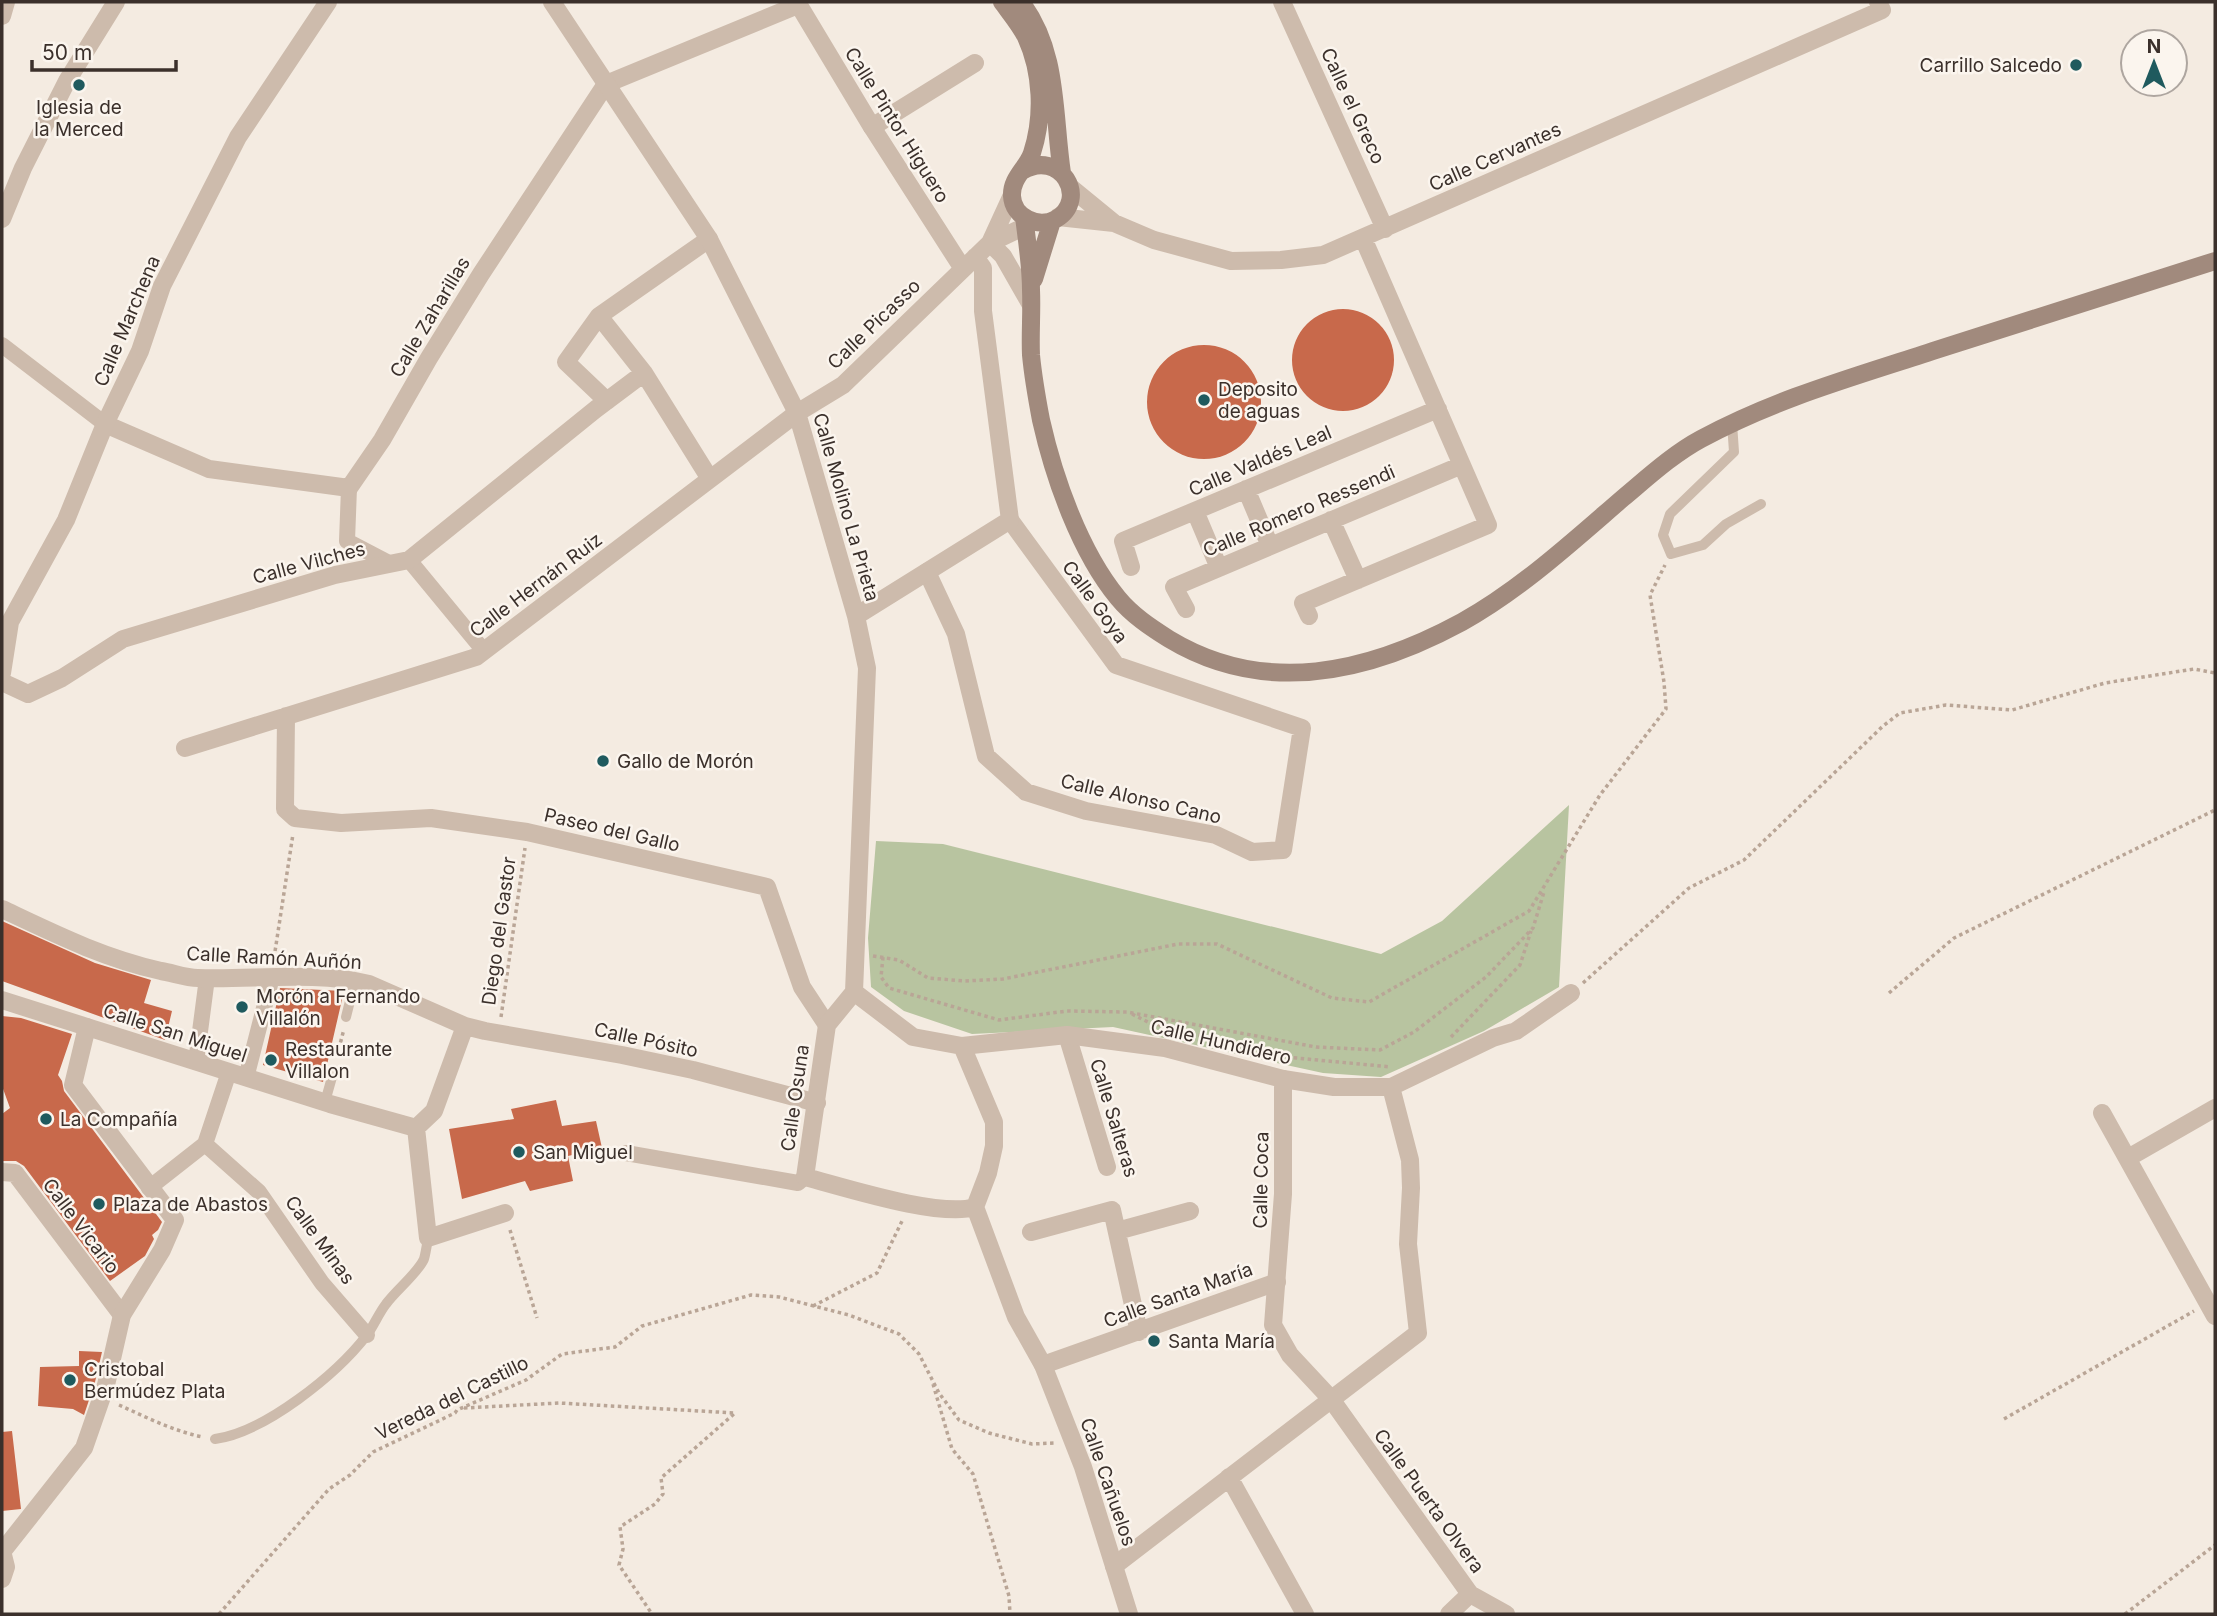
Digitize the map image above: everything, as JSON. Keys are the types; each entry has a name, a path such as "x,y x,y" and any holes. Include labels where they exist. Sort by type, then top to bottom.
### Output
{"main road":[{"path":"1002,2 1025,36 1035,62 1040,92 1038,124 1032,154 1023,171"},
{"path":"1021,2 1038,30 1050,62 1069,204 1039,221"},
{"path":"1039,221 1015,208 1012,195 1016,178 1030,166 1047,165 1066,180"},
{"path":"1031,297 1039,221"},
{"path":"1039,221 1031,297 1031,357 1041,421 1061,486 1082,539 1099,571 1117,596 1152,629 1183,647 1217,663 1249,671 1286,674 1329,670 1371,660 1413,645 1461,622 1545,565 1646,479 1693,443 1767,406 2215,261"}],"street":[{"path":"2,16 6,2"},
{"path":"2,219 23,168 67,80 116,2"},
{"name":"Calle Marchena","path":"2,673 6,616 66,520 105,424 140,351 162,286 237,136 328,2"},
{"path":"552,2 606,84 800,3"},
{"name":"Calle el Greco","path":"1282,2 1385,229"},
{"name":"Calle Pintor Higuero","path":"800,3 872,127 969,263"},
{"name":"Calle Cervantes","path":"1066,180 1114,223 1154,240 1231,261 1280,260 1323,255 1880,6"},
{"path":"872,127 975,63"},
{"name":"Calle Molino La Prieta","path":"606,84 709,239 796,413 856,615 867,668 854,992"},
{"name":"Calle Zaharillas","path":"349,488 382,440 481,274 606,84"},
{"path":"990,243 1012,195"},
{"path":"990,243 1039,221"},
{"name":"Calle Cervantes","path":"1039,221 1114,223"},
{"path":"1309,616 1303,603 1488,525 1363,238"},
{"path":"601,405 566,362 599,317 709,239"},
{"path":"990,243 1003,256 1031,297"},
{"name":"Calle Picasso","path":"796,413 843,385 990,243"},
{"name":"Calle Goya","path":"969,263 983,268 983,311 1010,520 1116,665 1302,728 1283,850"},
{"path":"599,317 644,373 710,479"},
{"path":"2,345 105,424 209,469 349,488 347,541 400,562 484,651"},
{"name":"Calle Vilches","path":"2,682 28,694 62,678 123,639 335,575 400,562 644,373"},
{"name":"Calle Valdés Leal","path":"1131,566 1123,541 1438,408"},
{"name":"Calle Hernán Ruiz","path":"185,748 477,657 796,413"},
{"name":"Calle Romero Ressendi","path":"1186,609 1174,587 1462,465"},
{"path":"1246,489 1270,546"},
{"path":"1195,511 1219,568"},
{"path":"856,615 1010,520"},
{"path":"1331,520 1357,580"},
{"name":"Calle Alonso Cano","path":"927,572 956,634 986,756 1026,792 1086,811 1216,835 1252,852 1283,850"},
{"path":"286,716 285,809 295,818"},
{"name":"Paseo del Gallo","path":"295,818 341,822 431,818 527,832 767,887 802,987 827,1026"},
{"name":"Calle Ramón Auñón","path":"2,909 83,948 141,966 195,978 272,977 355,981 369,984 465,1026"},
{"path":"149,1188 205,1144 238,1075 272,977"},
{"path":"196,1062 207,978"},
{"path":"827,1026 854,992"},
{"name":"Calle Hundidero","path":"854,992 913,1037 962,1046 1067,1035 1165,1048 1283,1079 1334,1087 1391,1087 1493,1038 1516,1031 1571,993"},
{"name":"Calle San Miguel","path":"2,1000 416,1128"},
{"path":"465,1026 434,1111 416,1128 428,1238 505,1213"},
{"name":"Calle Pósito","path":"465,1026 670,1065 817,1103"},
{"name":"Calle Osuna","path":"805,1177 827,1026"},
{"path":"2,1579 6,1567 2,1552 84,1448 102,1397 122,1315 162,1250 175,1220 73,1085 87,1027"},
{"name":"Calle Salteras","path":"1067,1035 1107,1167"},
{"path":"626,1153 798,1183 805,1177 908,1204 965,1210 975,1207 994,1146 994,1122 962,1046"},
{"name":"Calle Coca","path":"1277,1282 1283,1194 1283,1079"},
{"path":"1114,1566 1418,1333 1408,1244 1410,1160 1391,1087"},
{"path":"2128,1158 2215,1108"},
{"path":"2102,1113 2212,1310"},
{"name":"Calle Minas","path":"205,1144 259,1192 322,1283 367,1335"},
{"name":"Calle Vicario","path":"2,1172 15,1173 122,1315"},
{"name":"Calle Cañuelos","path":"975,1207 1016,1317 1043,1365 1073,1442 1129,1614"},
{"path":"1031,1232 1112,1210 1139,1332"},
{"path":"1117,1231 1190,1211"},
{"name":"Calle Santa María","path":"1043,1365 1277,1282 1273,1325 1290,1355 1331,1399"},
{"name":"Calle Puerta Olvera","path":"1331,1399 1470,1594 1506,1614"},
{"path":"1229,1477 1305,1614"},
{"path":"1449,1614 1470,1594"}],"lane":[{"path":"1732,423 1734,452 1670,514 1662,535 1671,554 1703,545 1726,524 1761,504"},
{"path":"346,1017 355,981"},
{"path":"326,1102 334,1070"},
{"path":"215,1439 233,1437 290,1405 317,1385 367,1335 385,1305 424,1259 428,1238"}],"path":[{"path":"854,957 899,960 928,978 965,981 1003,979 1178,944 1217,944 1332,998 1369,1002 1530,911 1600,794 1666,709 1650,595 1671,554"},
{"path":"1571,993 1689,888 1744,860 1883,726 1900,713 1946,705 2012,710 2105,683 2194,669 2215,673"},
{"path":"1889,993 1954,938 2215,810"},
{"path":"272,977 295,818"},
{"name":"Diego del Gastor","path":"499,1034 527,832"},
{"path":"1444,1045 1520,965 1546,884"},
{"path":"883,957 881,977 889,988 999,1020 1067,1011 1127,1012 1317,1047 1380,1050 1414,1032 1486,977 1532,928"},
{"path":"1127,1012 1148,1022 1286,1057 1394,1068"},
{"path":"334,1070 346,1017"},
{"path":"813,1306 877,1273 897,1234 908,1204"},
{"path":"505,1213 537,1318"},
{"name":"Vereda del Castillo","path":"219,1614 329,1489 350,1475 373,1452 526,1380 562,1354 615,1347 642,1326 751,1294 779,1297 849,1315 898,1334 919,1354 959,1420 989,1433 1032,1444 1073,1442"},
{"path":"2004,1419 2212,1310"},
{"path":"931,1377 952,1449 973,1474 1009,1596 1010,1614"},
{"path":"102,1397 166,1426 215,1439"},
{"path":"462,1408 559,1403 735,1413 661,1478 663,1494 655,1504 620,1527 623,1549 619,1565 652,1614"},
{"path":"2125,1614 2215,1545"}],"green space":[{"path":"1569,805 1559,987 1484,1031 1381,1077 1323,1073 1113,1027 972,1034 904,1011 871,987 868,938 876,841 943,844 1381,954 1442,921"}],"building":[{"name":"Deposito de aguas","path":"1333,309 1353,309 1372,317 1386,331 1394,350 1391,380 1372,403 1353,411 1333,411 1314,403 1300,389 1292,370 1292,350 1300,331 1314,317"},
{"name":"Deposito de aguas","path":"1204,345 1226,350 1244,362 1256,380 1261,402 1256,424 1244,442 1226,454 1204,459 1182,454 1164,442 1152,424 1147,402 1152,380 1164,362 1182,350"},
{"path":"2,921 95,963 151,980 144,1003 172,1011 165,1040 2,981"},
{"path":"280,988 344,991 323,1082 263,1065"},
{"path":"2,1016 21,1018 72,1034 58,1075 64,1091 162,1222 152,1235 154,1239 145,1256 110,1281 24,1166 16,1161 2,1161 2,1114 10,1108 2,1086"},
{"name":"San Miguel","path":"556,1100 562,1126 596,1121 602,1148 568,1156 573,1181 530,1191 525,1181 462,1199 449,1129 514,1119 511,1109"},
{"name":"Cristobal Bermúdez Plata","path":"79,1351 102,1352 84,1415 73,1409 38,1406 40,1367 79,1366"},
{"path":"12,1431 21,1509 2,1511 2,1432"}],"place":[{"name":"Carrillo Salcedo","path":"2076,65"},
{"name":"Iglesia de la Merced","path":"79,85"},
{"name":"Deposito de aguas","path":"1204,400"},
{"name":"Gallo de Morón","path":"603,761"},
{"name":"Morón a Fernando Villalón","path":"242,1007"},
{"name":"Restaurante Villalon","path":"271,1060"},
{"name":"La Compañía","path":"46,1119"},
{"name":"San Miguel","path":"519,1152"},
{"name":"Plaza de Abastos","path":"99,1204"},
{"name":"Santa María","path":"1154,1341"},
{"name":"Cristobal Bermúdez Plata","path":"70,1380"}]}
